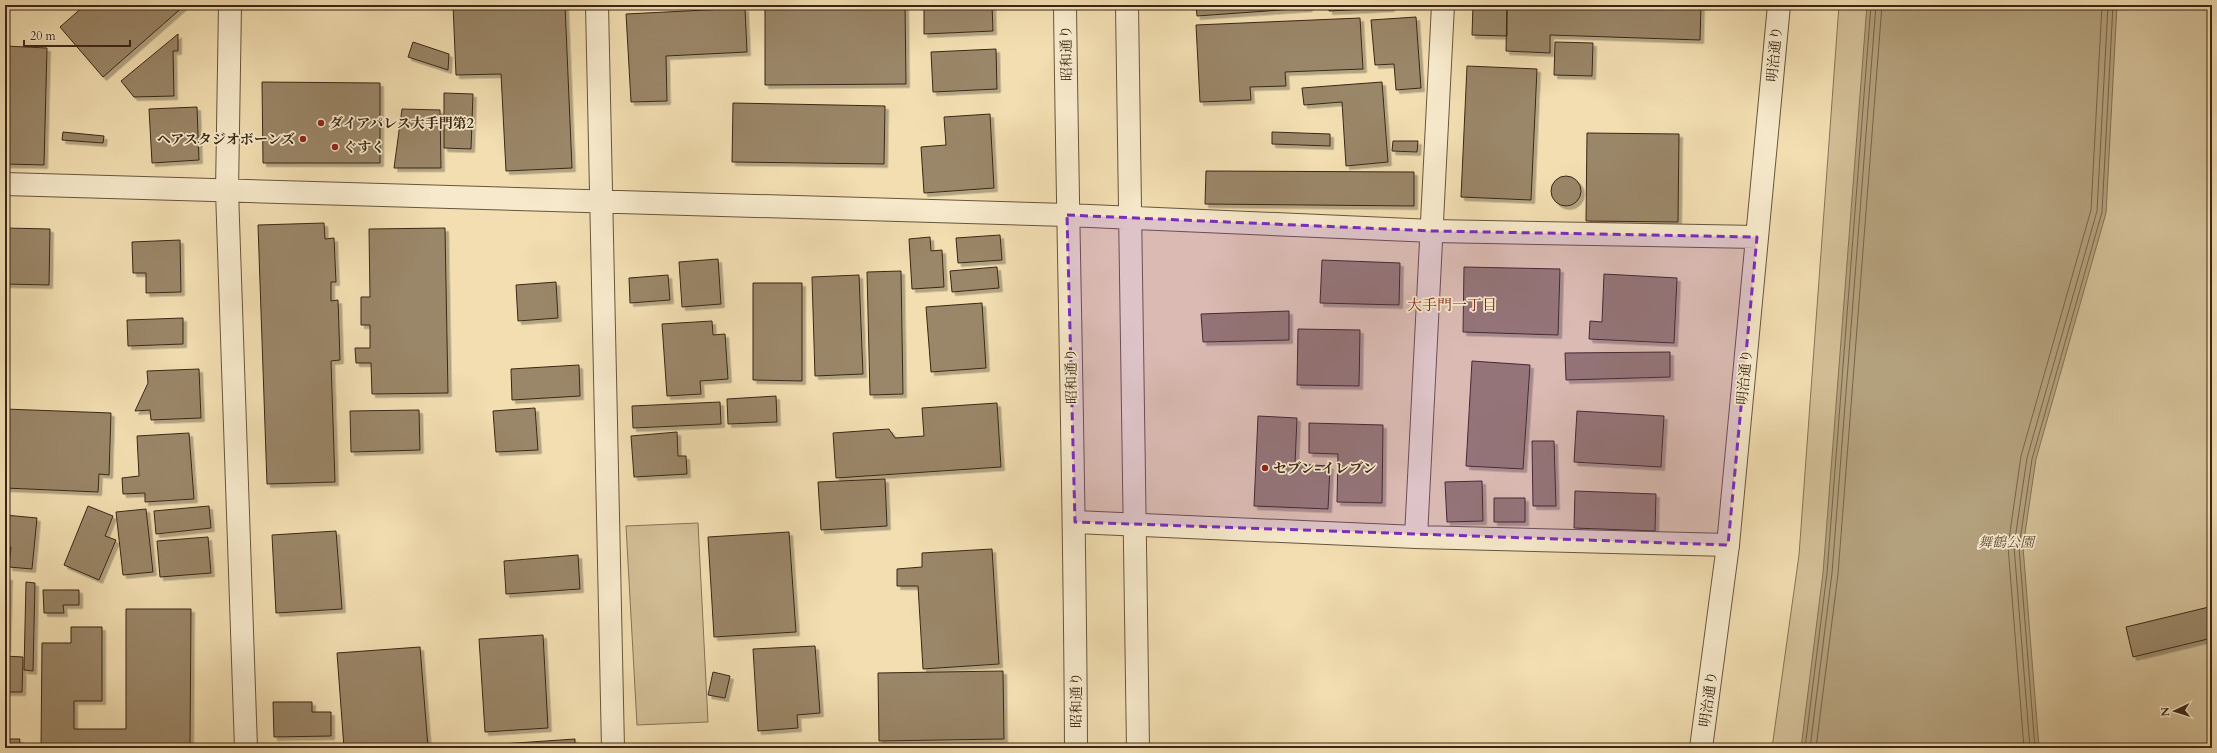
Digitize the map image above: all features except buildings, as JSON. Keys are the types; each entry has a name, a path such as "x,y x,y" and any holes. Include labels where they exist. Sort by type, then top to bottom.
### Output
{"street":[{"path":"230,5 227,191 246,748"},
{"path":"597,5 613,748"},
{"name":"昭和通り","path":"1065,5 1075,522 1076,748"},
{"path":"1127,5 1138,748"},
{"path":"1416,537 1433,231 1443,5"},
{"name":"明治通り","path":"1701,748 1728,545 1778,5"},
{"path":"5,184 1068,215 1131,219 1433,231 1757,237"},
{"path":"1075,522 1178,528 1416,537 1728,545"}],"highlighted area":[{"path":"1067,215 1433,231 1757,237 1728,545 1075,522"}],"green space":[{"name":"舞鶴公園","path":"1839,5 2212,5 2212,748 1772,748 1799,555"},
{"path":"698,523 708,722 637,725 626,526"}],"water":[{"path":"1867,5 2117,5 2106,213 2036,459 2023,547 2039,748 1801,748 1823,573"}],"place":[{"name":"ダイアパレス大手門第2","path":"321,123"},
{"name":"ヘアスタジオボーンズ","path":"303,139"},
{"name":"ぐすく","path":"335,147"},
{"name":"セブン-イレブン","path":"1265,468"}],"district":[{"name":"大手門一丁目","path":"1452,305"}]}
